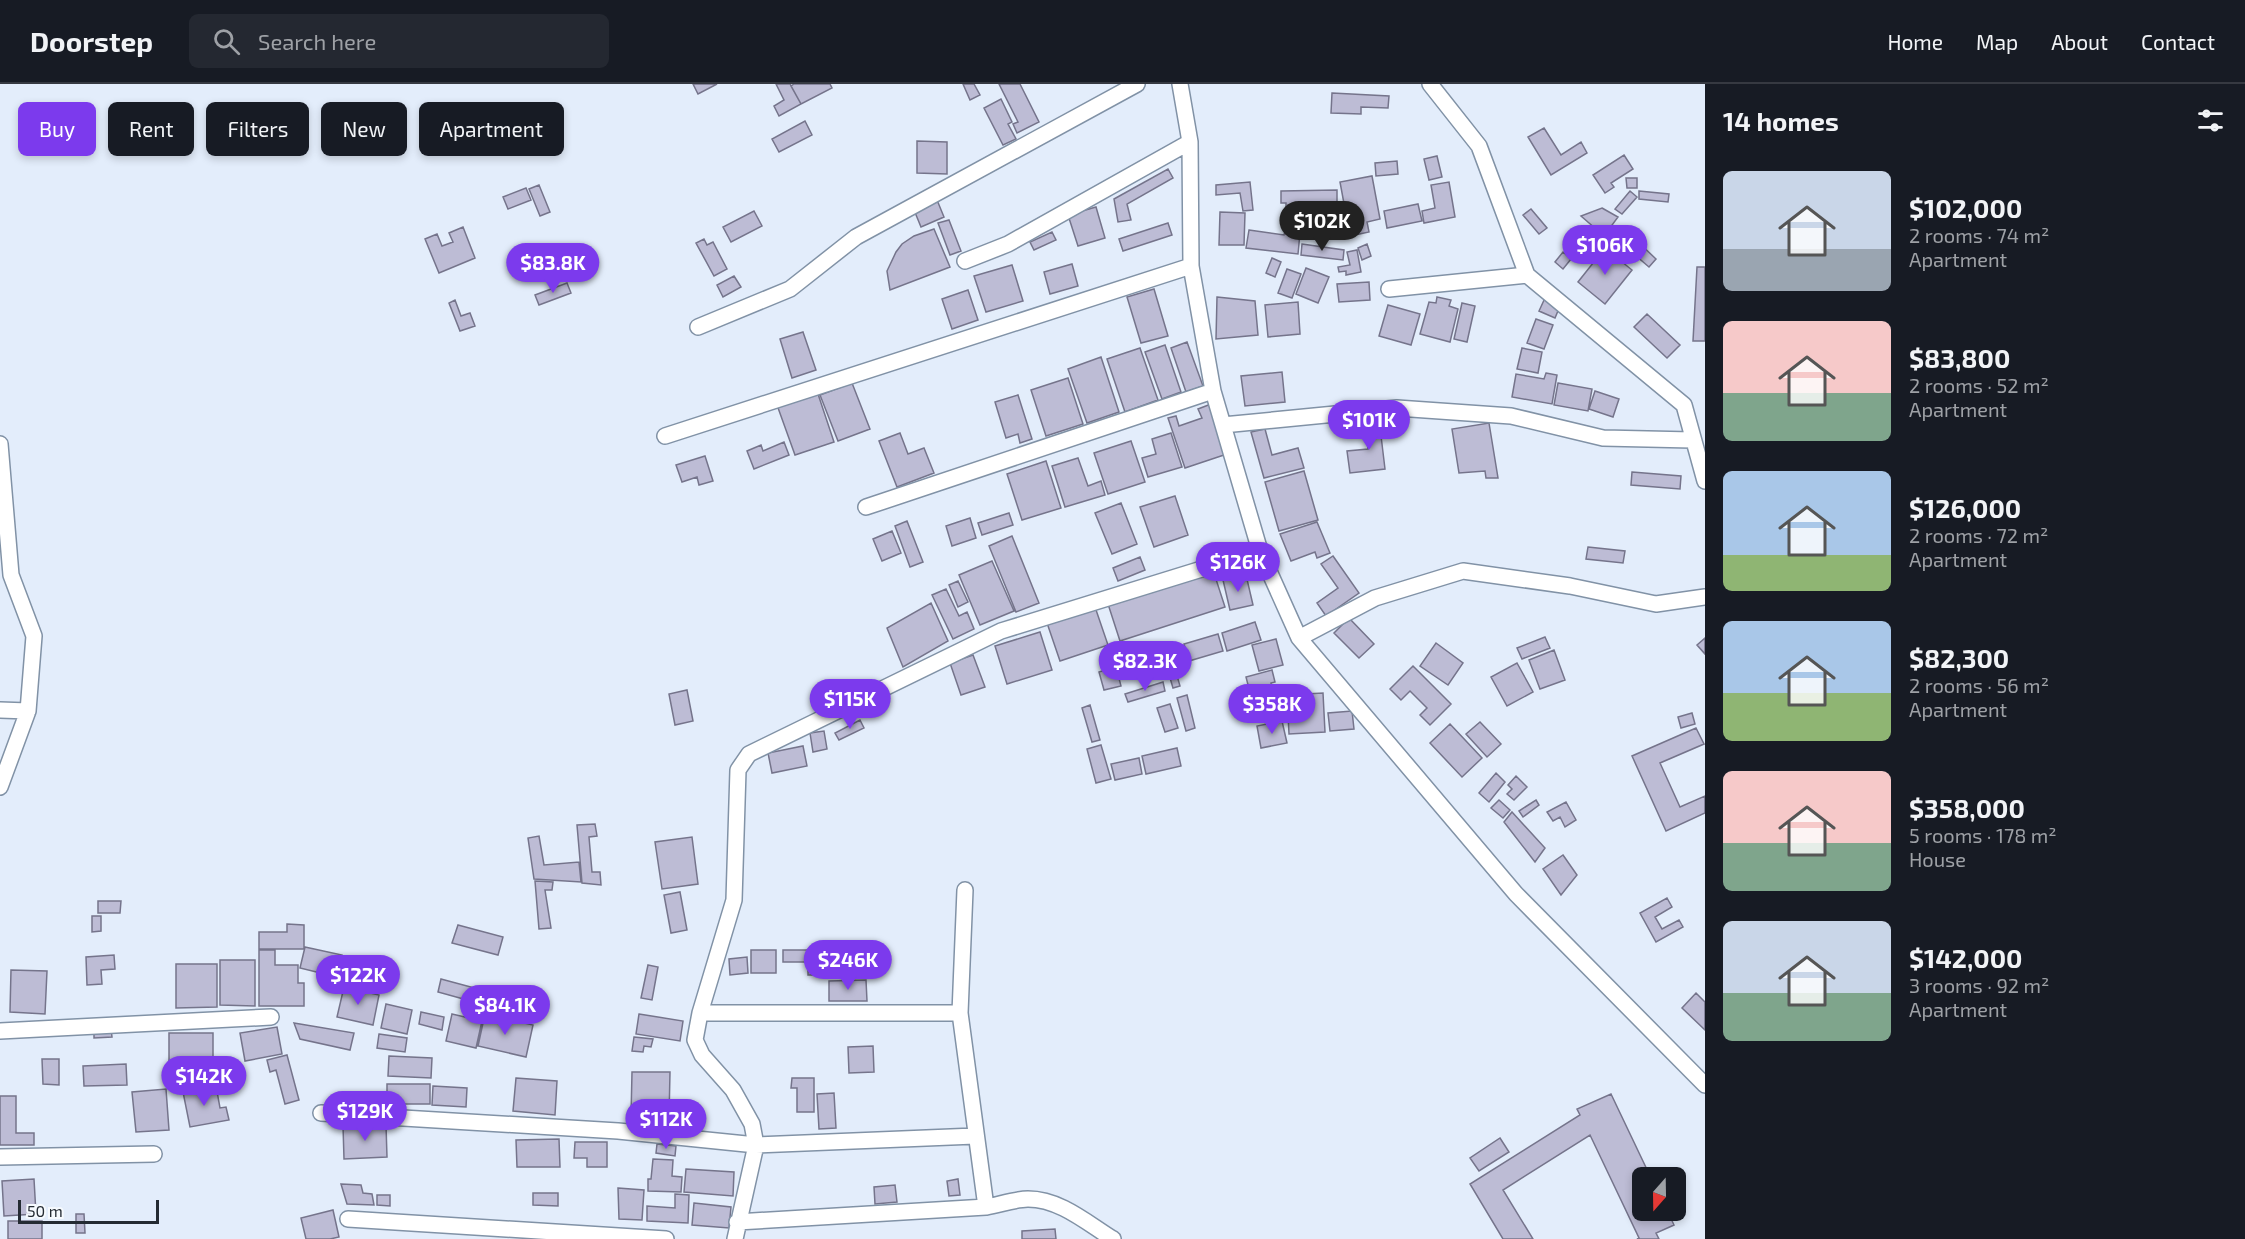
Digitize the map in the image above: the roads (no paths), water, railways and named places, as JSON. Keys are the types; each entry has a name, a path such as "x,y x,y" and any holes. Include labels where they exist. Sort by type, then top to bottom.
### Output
{"street":[{"path":"698,327 790,289 856,237 1137,84"},
{"path":"1180,84 1190,142 1191,266 1213,391 1260,551 1299,638 1516,894 1705,1085"},
{"path":"1430,84 1479,146 1527,275 1684,405 1705,481"},
{"path":"965,261 1008,244 1190,142"},
{"path":"665,436 1191,266"},
{"path":"1389,289 1527,275"},
{"path":"866,507 1213,391"},
{"path":"1223,425 1397,408 1511,416 1603,438 1692,440"},
{"path":"0,446 6,575 34,636 28,711 0,787"},
{"path":"735,1239 756,1145 752,1124 733,1090 702,1055 695,1040 700,1013 734,900 738,770 750,754 1001,631 1260,551"},
{"path":"1299,638 1375,598 1463,571 1570,586 1656,604 1705,597"},
{"path":"0,710 28,711"},
{"path":"964,890 960,1013 986,1207"},
{"path":"700,1013 960,1013"},
{"path":"0,1031 271,1017"},
{"path":"321,1113 618,1131 756,1145 975,1136"},
{"path":"0,1157 154,1154"},
{"path":"737,1222 986,1207 1026,1199 1061,1206 1113,1239"},
{"path":"348,1219 666,1239"}]}
